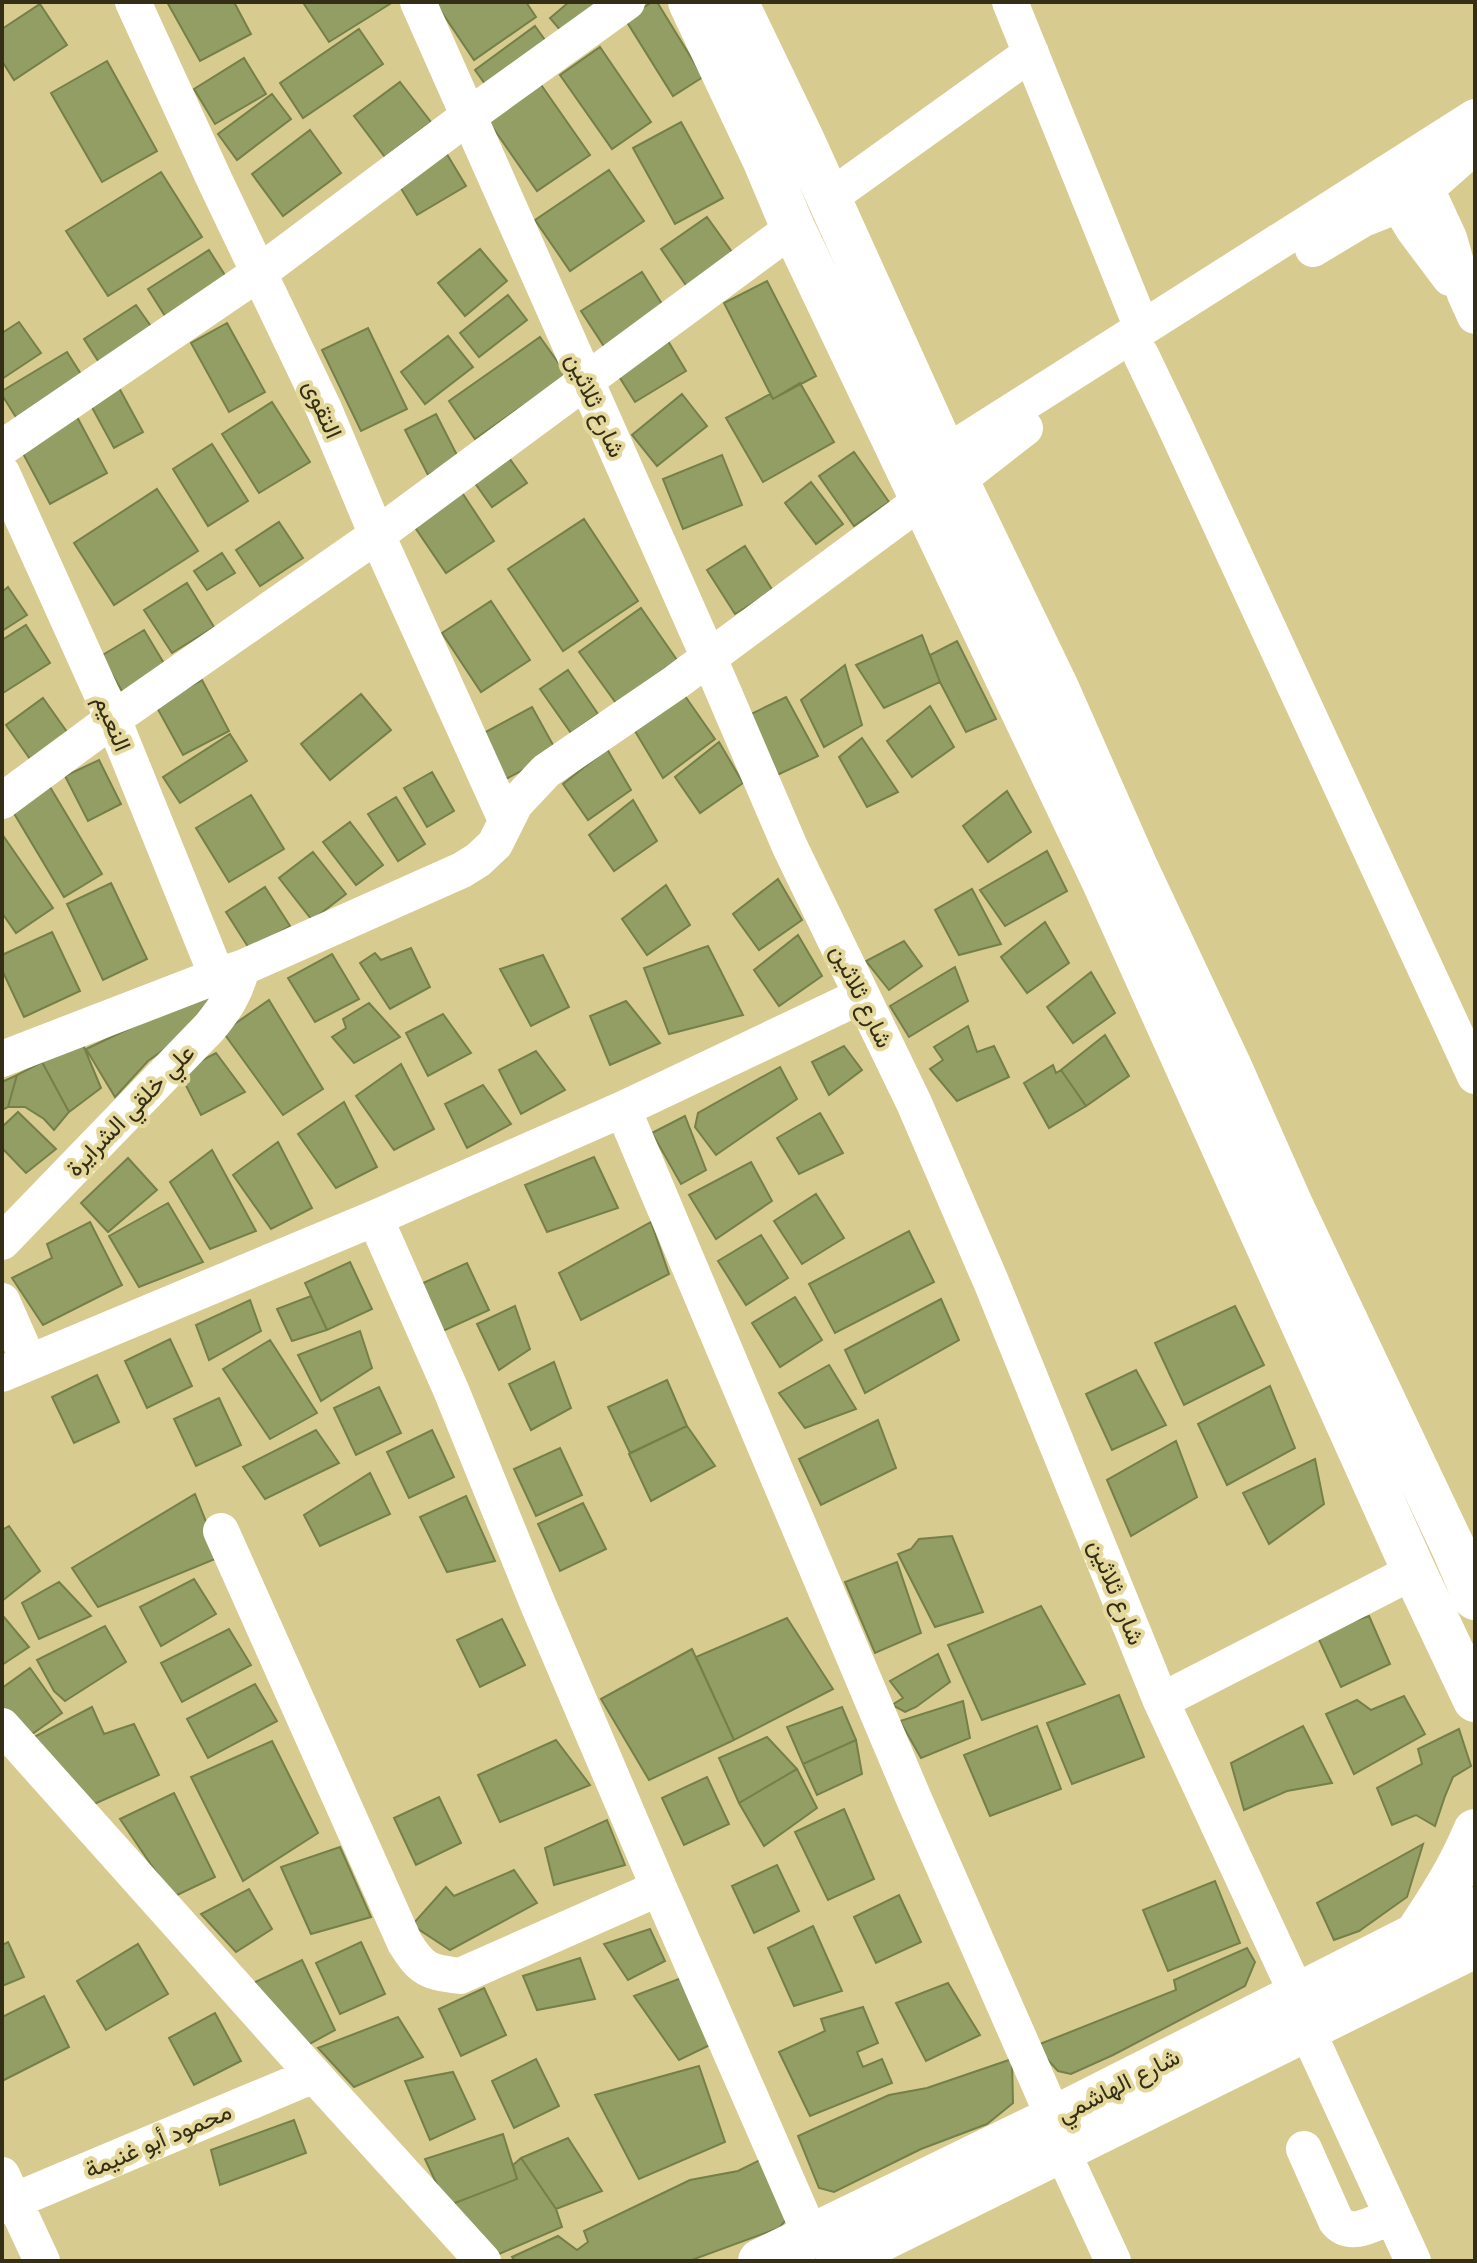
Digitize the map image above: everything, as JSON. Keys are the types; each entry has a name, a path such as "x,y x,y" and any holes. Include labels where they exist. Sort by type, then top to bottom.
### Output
{"main road":[{"path":"690,2 793,228 942,478 1056,686 1119,872 1414,1571 1475,1700"},
{"path":"736,2 829,198 942,478"},
{"path":"764,159 803,141"},
{"path":"1119,872 1229,1065 1291,1205 1465,1544 1475,1598"},
{"path":"1475,1831 1442,1896 1419,1954 1475,1957"},
{"name":"شارع الهاشمي","path":"760,2261 824,2249 1058,2134 1419,1954 1475,1909"},
{"name":"شارع الهاشمي","path":"1419,1954 1475,1946"}],"street":[{"name":"التقوى","path":"133,2 324,409 377,535 506,820"},
{"name":"شارع ثلاثين","path":"418,2 790,847 914,1103 992,1284 1161,1701 1413,2261"},
{"path":"2,448 260,272 627,2"},
{"path":"1010,2 1141,342 1475,1076"},
{"path":"829,198 1031,53"},
{"path":"1405,183 1475,117"},
{"path":"2,1059 230,972 462,870 495,844 506,820 527,789 546,771 709,658 942,478 999,447 1141,342 1405,183 1475,146"},
{"path":"1405,183 1442,268 1470,305"},
{"path":"2,801 113,719 377,535 793,228"},
{"name":"النعيم","path":"2,473 230,972"},
{"name":"علي خلقي الشرايرة","path":"2,1242 210,1027 236,989 230,972"},
{"path":"2,1301 16,1368 375,1218 623,1109 861,996"},
{"path":"623,1109 1113,2261"},
{"path":"375,1218 451,1390 659,1888 824,2249"},
{"path":"221,1531 405,1943 418,1964 438,1973 460,1976 659,1888"},
{"path":"1161,1701 1414,1571"},
{"path":"2,1726 483,2261"},
{"name":"محمود أبو غنيمة","path":"6,2194 314,2075"},
{"path":"1304,2149 1339,2226 1356,2230 1392,2216"},
{"path":"6,2194 42,2261"}],"building":[{"path":"167,2 234,2 251,34 200,61"},
{"path":"393,2 329,42 304,4"},
{"path":"435,2 526,2 536,17 474,60"},
{"path":"569,2 599,2 567,38 550,18"},
{"path":"657,2 703,77 673,96 625,19"},
{"path":"40,4 67,45 14,80 2,61 2,29"},
{"path":"535,26 550,47 490,91 475,70"},
{"path":"359,29 383,64 303,118 280,83"},
{"path":"600,47 651,122 612,149 560,75"},
{"path":"244,58 266,94 215,124 194,89"},
{"path":"107,61 157,151 102,182 51,93"},
{"path":"537,79 590,155 537,191 484,115"},
{"path":"400,82 431,122 385,157 354,116"},
{"path":"272,94 291,119 237,160 218,134"},
{"path":"681,122 723,198 675,224 633,148"},
{"path":"310,130 341,173 283,216 252,174"},
{"path":"445,151 466,186 417,215 396,180"},
{"path":"609,170 644,221 570,271 535,220"},
{"path":"161,172 202,237 108,296 66,231"},
{"path":"707,217 737,259 690,291 661,249"},
{"path":"480,249 507,281 465,316 438,283"},
{"path":"209,250 228,280 167,319 148,289"},
{"path":"642,272 667,312 607,351 581,311"},
{"path":"767,281 816,376 773,399 724,303"},
{"path":"508,295 527,320 479,357 460,333"},
{"path":"136,305 155,332 102,367 84,339"},
{"path":"19,322 41,353 2,379 2,333"},
{"path":"227,323 265,392 229,412 191,343"},
{"path":"368,328 407,409 361,431 322,350"},
{"path":"662,331 686,371 635,402 613,367"},
{"path":"448,336 473,367 425,404 401,372"},
{"path":"540,337 567,375 475,439 449,401"},
{"path":"67,352 84,379 17,419 2,391"},
{"path":"800,383 834,442 763,482 726,418 770,394 773,399"},
{"path":"118,386 143,432 114,448 89,402"},
{"path":"682,394 707,426 657,466 632,435"},
{"path":"272,402 310,462 259,493 222,434"},
{"path":"436,414 459,459 428,475 405,430"},
{"path":"76,415 107,473 50,504 19,446"},
{"path":"212,444 248,501 208,526 173,469"},
{"path":"854,452 889,502 854,526 819,476"},
{"path":"507,455 527,483 492,507 472,479"},
{"path":"722,455 742,505 683,529 663,479"},
{"path":"811,482 843,524 816,544 785,503"},
{"path":"157,489 198,551 114,605 74,543"},
{"path":"461,491 494,541 446,573 412,523"},
{"path":"584,519 638,601 563,651 508,569"},
{"path":"279,522 303,558 260,586 236,550"},
{"path":"745,546 773,591 735,614 707,570"},
{"path":"222,553 235,573 207,590 194,571"},
{"path":"187,583 214,627 172,653 144,610"},
{"path":"8,587 27,615 2,631 2,592"},
{"path":"491,601 530,660 481,692 442,633"},
{"path":"641,608 677,660 616,703 579,652"},
{"path":"26,625 50,663 3,693 2,640"},
{"path":"144,630 168,670 125,696 101,656"},
{"path":"922,635 940,682 884,708 856,665"},
{"path":"957,641 996,719 966,732 930,655"},
{"path":"845,665 862,725 824,747 801,700"},
{"path":"568,670 598,714 571,733 540,689"},
{"path":"202,680 229,731 183,755 155,704"},
{"path":"678,686 715,739 663,778 629,721"},
{"path":"361,694 391,730 330,780 301,744"},
{"path":"786,697 818,756 775,776 743,718"},
{"path":"43,698 72,739 35,766 6,725"},
{"path":"930,706 954,747 912,777 887,741"},
{"path":"532,707 557,752 506,779 482,734"},
{"path":"230,734 247,761 180,803 163,777"},
{"path":"862,738 898,792 867,807 839,757"},
{"path":"719,742 743,783 700,813 675,777"},
{"path":"607,749 631,790 588,820 563,784"},
{"path":"99,760 121,804 88,821 65,776"},
{"path":"432,772 454,811 427,827 404,788"},
{"path":"50,787 102,874 64,897 12,810"},
{"path":"1007,791 1031,832 988,862 963,826"},
{"path":"251,795 284,849 229,882 196,828"},
{"path":"396,797 425,844 398,861 368,814"},
{"path":"633,800 657,841 614,871 589,835"},
{"path":"350,822 383,865 356,885 323,842"},
{"path":"2,834 53,908 16,933 2,913"},
{"path":"1047,851 1067,891 1005,926 980,890"},
{"path":"313,852 346,894 312,920 279,878"},
{"path":"778,879 802,920 759,950 733,914"},
{"path":"111,883 147,959 103,980 67,904"},
{"path":"666,885 690,925 647,955 622,919"},
{"path":"265,887 290,926 250,950 226,912"},
{"path":"972,889 1001,944 959,955 935,910"},
{"path":"1045,922 1069,963 1027,993 1001,957"},
{"path":"52,932 80,991 24,1017 2,970 2,955"},
{"path":"798,935 822,976 779,1006 754,970"},
{"path":"904,941 922,966 889,990 866,961"},
{"path":"708,946 743,1015 669,1034 644,968"},
{"path":"411,948 430,987 390,1009 360,963 375,953 381,960"},
{"path":"332,954 359,999 315,1022 288,978"},
{"path":"543,955 569,1007 531,1026 500,969"},
{"path":"955,967 968,1001 909,1037 890,1006"},
{"path":"1091,972 1115,1013 1073,1043 1047,1007"},
{"path":"211,990 211,1016 148,1061 115,1097 86,1049"},
{"path":"269,1000 323,1089 283,1115 223,1032"},
{"path":"626,1001 660,1043 610,1065 590,1016"},
{"path":"369,1003 400,1037 354,1063 332,1037 346,1028 343,1019"},
{"path":"443,1014 471,1053 428,1076 406,1033"},
{"path":"968,1026 977,1052 994,1046 1009,1077 957,1101 930,1069 943,1060 934,1047"},
{"path":"1105,1035 1129,1076 1086,1106 1061,1070"},
{"path":"81,1040 101,1088 69,1112 42,1062"},
{"path":"844,1046 862,1070 829,1095 812,1062"},
{"path":"536,1051 565,1090 521,1114 499,1070"},
{"path":"216,1053 245,1092 201,1115 179,1072"},
{"path":"42,1062 69,1112 54,1130 44,1119 25,1107 8,1107 17,1075"},
{"path":"401,1064 434,1129 394,1150 356,1096"},
{"path":"1053,1065 1056,1073 1061,1070 1086,1106 1049,1128 1024,1083"},
{"path":"780,1067 797,1099 716,1155 695,1127 698,1113"},
{"path":"17,1075 8,1107 2,1110 2,1082"},
{"path":"483,1085 511,1124 467,1148 445,1104"},
{"path":"344,1102 377,1167 336,1188 298,1134"},
{"path":"18,1112 56,1149 26,1173 2,1148 2,1127"},
{"path":"820,1113 843,1153 799,1174 777,1138"},
{"path":"685,1116 706,1170 681,1184 652,1133"},
{"path":"278,1142 312,1208 271,1229 233,1175"},
{"path":"212,1150 256,1231 210,1249 170,1182"},
{"path":"594,1157 618,1208 547,1232 525,1185"},
{"path":"128,1158 157,1190 108,1232 81,1203"},
{"path":"751,1162 772,1201 716,1239 689,1195"},
{"path":"816,1194 844,1238 802,1264 774,1221"},
{"path":"168,1203 203,1262 139,1287 109,1236"},
{"path":"90,1222 122,1285 43,1325 12,1278 52,1258 47,1244"},
{"path":"651,1222 669,1274 581,1320 559,1273"},
{"path":"909,1231 934,1282 835,1333 809,1284"},
{"path":"761,1235 788,1278 746,1305 718,1261"},
{"path":"350,1262 372,1309 327,1330 305,1283"},
{"path":"467,1263 489,1310 443,1331 421,1284"},
{"path":"311,1296 327,1330 292,1341 277,1309"},
{"path":"795,1297 822,1340 780,1367 752,1323"},
{"path":"941,1299 959,1340 865,1393 845,1350"},
{"path":"250,1300 261,1331 209,1360 196,1325"},
{"path":"515,1306 530,1349 499,1370 477,1324"},
{"path":"1235,1306 1264,1365 1184,1405 1155,1343"},
{"path":"360,1331 372,1368 321,1401 298,1355"},
{"path":"170,1339 192,1386 147,1408 125,1361"},
{"path":"270,1340 317,1413 270,1439 223,1369"},
{"path":"554,1362 571,1408 531,1430 509,1384"},
{"path":"829,1365 856,1409 805,1428 779,1393"},
{"path":"1136,1370 1166,1425 1112,1450 1086,1394"},
{"path":"97,1375 119,1422 74,1443 52,1397"},
{"path":"667,1380 687,1426 630,1453 608,1407"},
{"path":"1270,1386 1295,1448 1227,1485 1198,1424"},
{"path":"379,1387 401,1433 356,1455 334,1408"},
{"path":"219,1398 241,1445 196,1466 174,1419"},
{"path":"878,1420 896,1468 821,1505 799,1459"},
{"path":"687,1426 715,1466 651,1501 629,1454"},
{"path":"316,1430 339,1463 265,1499 243,1467"},
{"path":"432,1430 454,1477 409,1498 387,1452"},
{"path":"1176,1441 1197,1497 1131,1536 1107,1480"},
{"path":"560,1448 582,1495 536,1516 514,1469"},
{"path":"1315,1459 1324,1504 1269,1544 1243,1493"},
{"path":"370,1473 390,1514 320,1546 304,1515"},
{"path":"195,1494 220,1557 98,1607 72,1568"},
{"path":"466,1496 495,1561 447,1572 420,1517"},
{"path":"583,1503 606,1549 560,1571 538,1524"},
{"path":"9,1526 40,1571 2,1601 2,1530"},
{"path":"952,1536 983,1612 935,1627 898,1554 911,1549 919,1539"},
{"path":"897,1562 921,1633 875,1653 845,1582"},
{"path":"194,1579 216,1614 161,1646 140,1607"},
{"path":"59,1582 91,1616 39,1639 22,1603"},
{"path":"1041,1606 1085,1684 982,1720 948,1645"},
{"path":"1369,1616 1390,1664 1341,1687 1316,1633"},
{"path":"2,1617 29,1647 2,1665"},
{"path":"787,1618 833,1689 734,1740 696,1657"},
{"path":"502,1619 525,1665 480,1687 457,1640"},
{"path":"105,1626 126,1662 65,1701 54,1691 37,1660"},
{"path":"229,1629 251,1665 182,1702 161,1663"},
{"path":"692,1649 734,1740 649,1780 601,1699"},
{"path":"938,1654 950,1682 905,1712 892,1705 903,1698 890,1681"},
{"path":"30,1668 62,1713 25,1739 2,1706 2,1688"},
{"path":"255,1684 277,1721 208,1758 187,1719"},
{"path":"1119,1695 1144,1757 1072,1784 1047,1723"},
{"path":"1404,1696 1425,1734 1354,1774 1326,1714 1357,1700 1371,1710"},
{"path":"963,1701 970,1738 921,1758 900,1721"},
{"path":"92,1707 104,1734 134,1724 159,1775 92,1805 32,1738"},
{"path":"842,1707 856,1740 803,1764 787,1727"},
{"path":"1037,1726 1061,1789 990,1816 964,1755"},
{"path":"1303,1726 1332,1783 1287,1791 1244,1810 1231,1763"},
{"path":"1459,1729 1471,1766 1453,1777 1435,1826 1416,1815 1392,1825 1377,1788 1422,1764 1418,1749"},
{"path":"767,1737 797,1769 739,1803 719,1758"},
{"path":"556,1740 590,1785 500,1822 478,1775"},
{"path":"856,1740 862,1774 817,1795 803,1764"},
{"path":"272,1741 318,1833 243,1881 191,1777"},
{"path":"797,1769 817,1808 764,1846 739,1803"},
{"path":"707,1777 729,1824 684,1845 662,1798"},
{"path":"174,1793 215,1877 173,1897 120,1819"},
{"path":"439,1797 461,1843 416,1865 394,1818"},
{"path":"844,1809 874,1879 828,1900 795,1832"},
{"path":"607,1820 625,1865 554,1885 545,1848"},
{"path":"1423,1844 1407,1897 1359,1931 1334,1940 1317,1903"},
{"path":"340,1847 371,1917 311,1934 281,1867"},
{"path":"777,1865 799,1911 754,1933 732,1886"},
{"path":"514,1870 537,1903 450,1950 412,1925 446,1887 454,1896"},
{"path":"1215,1881 1240,1943 1168,1971 1143,1910"},
{"path":"249,1889 272,1929 236,1952 201,1914"},
{"path":"899,1895 921,1942 876,1963 854,1917"},
{"path":"813,1926 842,1991 794,2006 768,1948"},
{"path":"650,1929 665,1961 628,1980 604,1944"},
{"path":"8,1942 24,1977 2,1986 2,1945"},
{"path":"361,1942 385,1994 340,2014 316,1963"},
{"path":"138,1944 168,1994 106,2030 77,1981"},
{"path":"1247,1948 1255,1962 1245,1986 1113,2055 1071,2074 1058,2071 1035,2046 1176,1990 1174,1980"},
{"path":"580,1958 595,1999 537,2010 523,1976"},
{"path":"302,1960 335,2030 306,2046 251,1984"},
{"path":"684,1977 710,2045 679,2060 634,1996"},
{"path":"948,1983 980,2035 926,2061 896,2003"},
{"path":"484,1988 506,2035 461,2056 439,2009"},
{"path":"44,1996 69,2047 2,2081 2,2017"},
{"path":"863,2007 878,2043 857,2052 863,2067 882,2059 892,2083 810,2116 779,2052 825,2031 821,2019"},
{"path":"215,2013 241,2061 194,2085 169,2038"},
{"path":"398,2017 423,2057 354,2087 318,2048"},
{"path":"536,2059 559,2106 514,2128 492,2081"},
{"path":"1012,2059 1013,2103 987,2124 921,2149 834,2192 819,2188 798,2136 889,2095 927,2088"},
{"path":"699,2066 725,2142 639,2179 595,2095"},
{"path":"453,2072 475,2119 430,2140 405,2081"},
{"path":"294,2120 306,2153 220,2185 211,2150"},
{"path":"503,2134 517,2179 447,2206 425,2159"},
{"path":"568,2138 602,2191 556,2209 521,2158"},
{"path":"774,2153 793,2212 779,2228 689,2261 515,2261 512,2257 558,2236 577,2250 588,2242 584,2231 690,2180 738,2171"},
{"path":"521,2158 556,2209 562,2227 499,2254 447,2206 517,2179 513,2165"}]}
